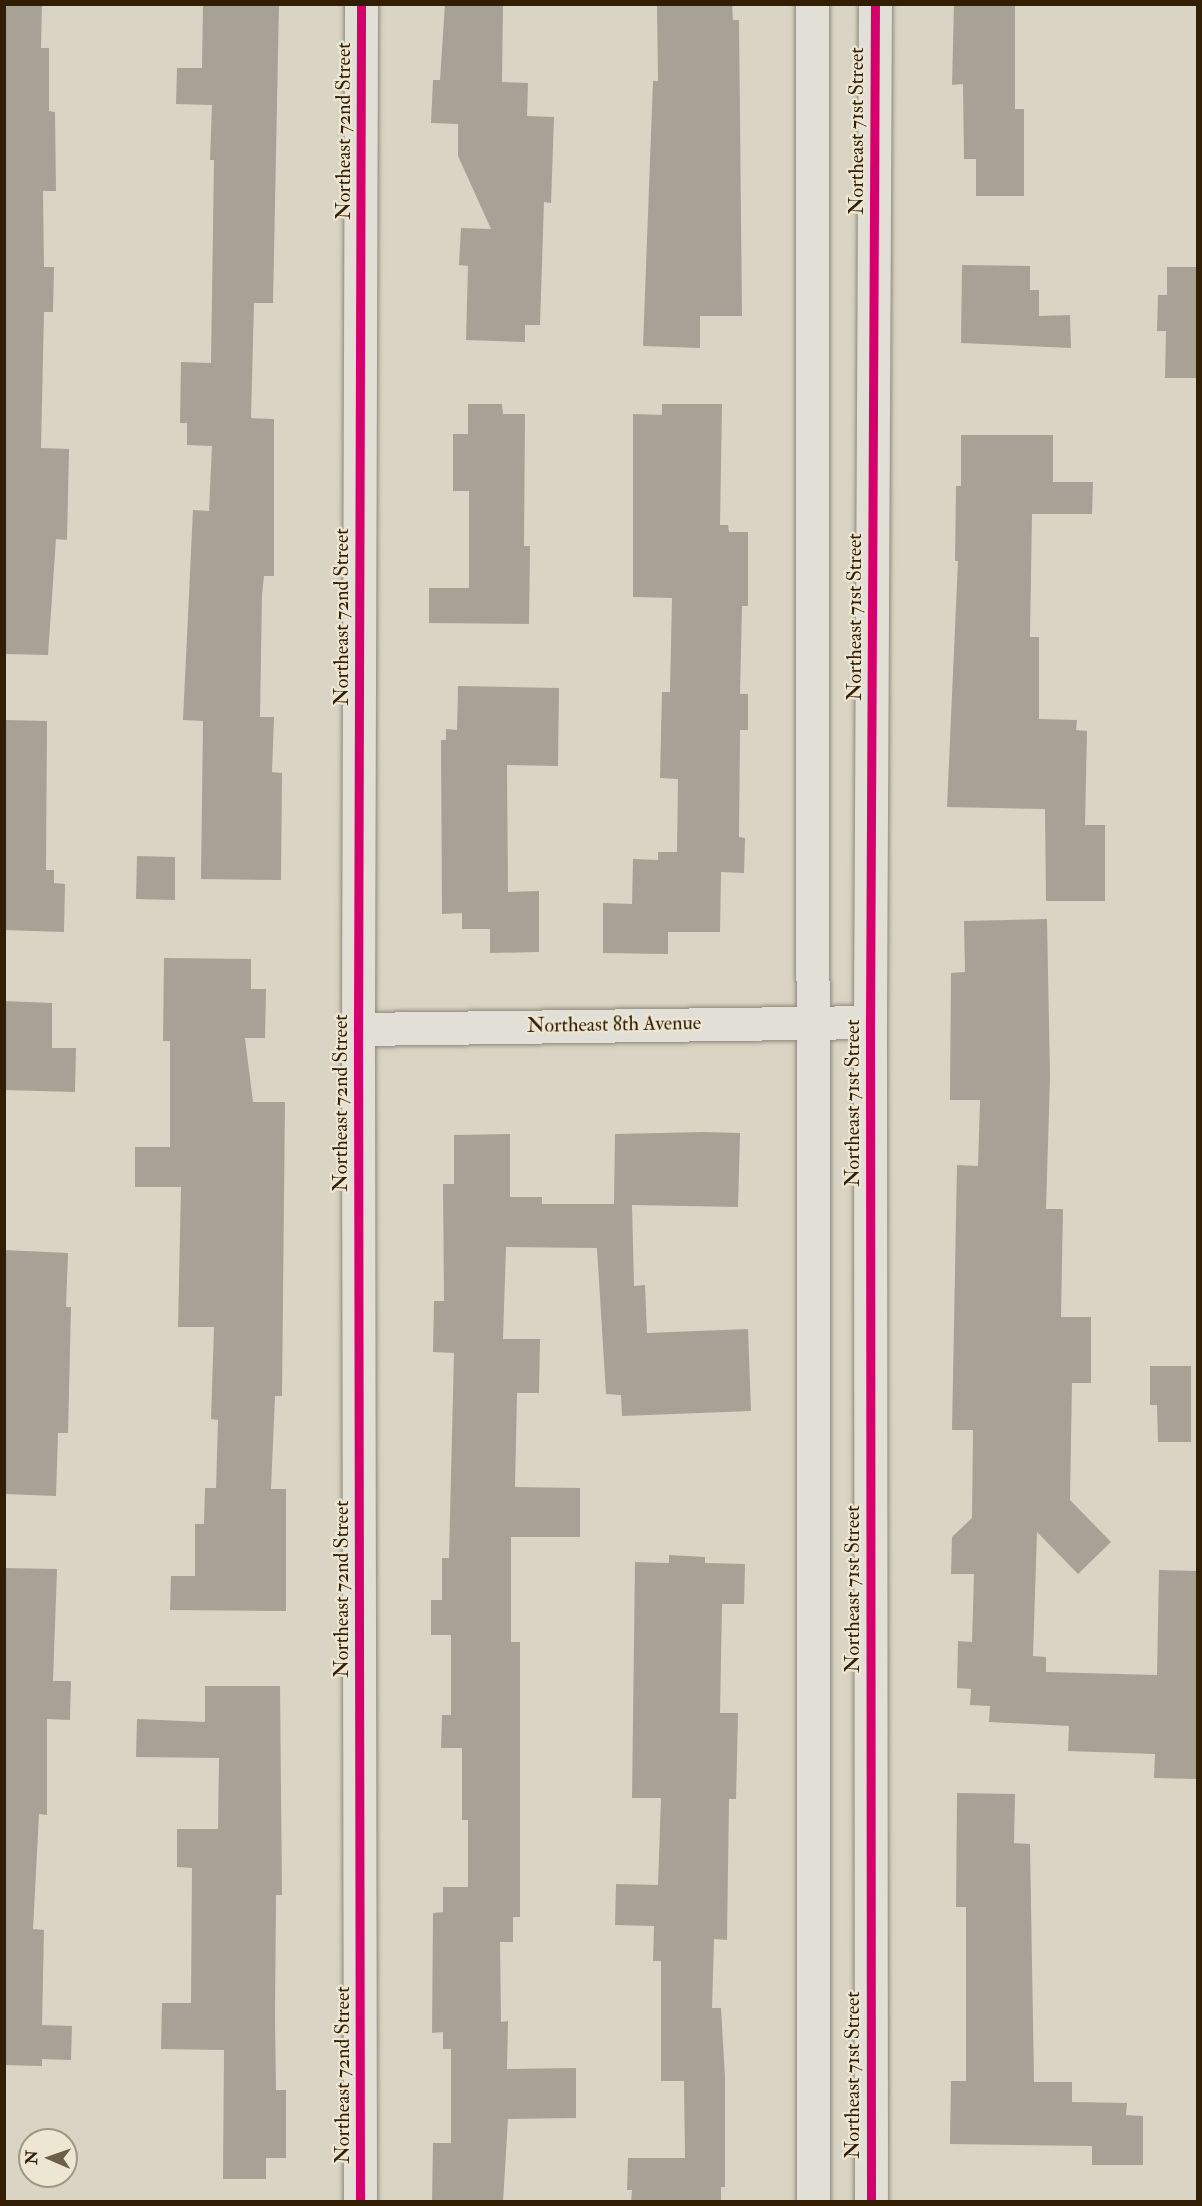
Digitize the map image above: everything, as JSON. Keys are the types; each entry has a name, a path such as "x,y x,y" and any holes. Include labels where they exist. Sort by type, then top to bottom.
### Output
{"street":[{"name":"Northeast 72nd Street","path":"360,2202 358,1029 361,4"},
{"name":"Northeast 71st Street","path":"812,4 813,2202"},
{"name":"Northeast 71st Street","path":"871,2202 870,1022 875,4"},
{"name":"Northeast 8th Avenue","path":"358,1029 870,1022"}],"building":[{"path":"4,4 42,4 41,48 49,48 49,111 55,112 56,191 43,191 44,267 54,267 53,312 44,312 41,448 69,449 67,540 56,539 48,655 4,654"},
{"path":"203,4 279,4 273,303 254,303 251,418 274,419 274,576 264,576 262,595 260,717 274,717 272,772 282,773 281,880 201,879 203,721 183,720 193,510 209,511 212,446 187,445 187,423 180,423 181,362 211,363 214,160 210,160 212,105 176,104 177,68 202,68"},
{"path":"445,4 503,4 502,82 528,83 527,116 554,117 551,203 544,202 540,325 525,325 525,342 466,340 468,266 459,265 461,228 491,229 458,156 458,124 431,123 433,80 440,80"},
{"path":"657,4 732,4 733,20 739,20 742,316 700,316 700,348 643,346 653,81 658,81"},
{"path":"954,4 1015,4 1015,109 1024,109 1024,196 976,196 976,159 964,159 963,84 952,85"},
{"path":"962,265 1030,266 1030,290 1039,290 1039,316 1070,315 1071,348 961,343"},
{"path":"1167,267 1197,267 1197,378 1165,378 1166,331 1157,331 1158,295 1167,295"},
{"path":"468,404 502,404 503,414 525,414 524,546 530,546 529,624 429,623 429,588 469,588 469,491 453,491 453,434 468,434"},
{"path":"662,404 722,404 720,525 728,525 729,532 748,532 748,606 742,606 740,694 748,694 748,730 740,730 739,837 745,838 744,873 721,872 720,932 668,932 668,954 603,953 603,903 632,904 633,859 658,860 658,852 677,852 678,779 660,778 662,692 670,692 672,598 633,597 633,414 662,415"},
{"path":"961,435 1053,435 1053,482 1093,482 1092,514 1032,514 1030,637 1039,637 1039,719 1077,720 1076,730 1087,731 1085,825 1105,825 1105,901 1046,901 1045,809 947,807 958,561 955,561 956,486 961,486"},
{"path":"458,686 559,688 558,766 507,765 508,892 539,891 539,952 490,953 490,929 462,929 462,913 442,914 441,740 446,740 446,729 457,730"},
{"path":"4,720 47,721 46,870 54,870 54,883 65,884 64,932 4,930"},
{"path":"137,856 175,857 175,900 136,899"},
{"path":"1047,919 1050,1077 1046,1209 1063,1209 1061,1317 1091,1317 1091,1383 1072,1383 1070,1500 1111,1542 1078,1574 1037,1532 1033,1656 1046,1657 1046,1672 1157,1675 1159,1570 1197,1571 1197,1779 1154,1778 1155,1754 1068,1751 1069,1726 989,1722 990,1706 970,1705 971,1689 957,1688 958,1641 972,1642 974,1574 951,1574 952,1537 972,1518 973,1430 952,1430 957,1165 978,1166 980,1100 950,1100 951,973 965,972 964,921"},
{"path":"164,958 251,959 251,989 266,989 265,1038 245,1038 253,1102 285,1102 282,1396 275,1396 271,1489 286,1489 286,1611 170,1610 171,1576 195,1576 195,1524 204,1524 205,1488 216,1488 218,1420 211,1419 214,1327 178,1327 181,1187 135,1187 135,1147 170,1147 170,1041 163,1041"},
{"path":"4,1001 52,1003 52,1048 76,1048 75,1092 4,1090"},
{"path":"740,1133 738,1207 632,1205 634,1286 645,1285 647,1333 748,1329 751,1411 622,1416 621,1395 606,1394 597,1248 506,1247 503,1339 540,1339 539,1393 517,1393 515,1487 580,1488 580,1537 511,1537 511,1642 520,1642 520,1917 513,1917 513,1942 500,1942 501,2022 508,2021 507,2069 576,2068 576,2118 508,2119 503,2202 432,2202 433,2143 451,2143 451,2049 443,2049 443,2032 432,2033 433,1913 443,1912 443,1887 468,1887 468,1820 462,1820 462,1748 441,1748 442,1715 451,1715 451,1635 431,1635 431,1600 442,1600 442,1558 449,1558 454,1353 433,1352 434,1301 444,1301 443,1184 454,1184 454,1135 510,1134 510,1197 542,1197 542,1204 614,1204 615,1134"},
{"path":"4,1250 68,1253 66,1307 71,1307 68,1433 58,1433 56,1496 4,1494"},
{"path":"1150,1366 1191,1366 1191,1442 1158,1442 1157,1405 1150,1405"},
{"path":"669,1555 705,1557 705,1563 745,1564 744,1604 722,1604 720,1713 738,1713 736,1799 729,1799 727,1940 714,1939 712,2008 721,2008 725,2078 725,2187 721,2187 721,2202 631,2202 632,2190 627,2190 628,2158 685,2158 684,2081 661,2081 661,1961 653,1961 654,1926 615,1925 616,1884 658,1885 661,1798 632,1798 635,1562 669,1563"},
{"path":"4,1568 57,1569 53,1681 71,1681 70,1720 47,1719 47,1815 39,1814 33,1929 44,1930 42,2025 72,2026 71,2060 42,2059 42,2066 4,2065"},
{"path":"205,1686 280,1686 282,1895 276,1895 275,2017 276,2090 286,2090 286,2158 266,2158 266,2179 223,2179 224,2050 161,2049 162,2003 191,2003 192,1868 177,1867 177,1829 218,1829 219,1758 136,1757 137,1719 205,1722"},
{"path":"957,1793 1015,1794 1014,1843 1030,1844 1034,2082 1072,2082 1072,2102 1127,2103 1126,2115 1143,2116 1143,2165 1092,2165 1092,2146 950,2144 951,2081 966,2081 966,1907 956,1907"}],"cycle path":[{"path":"360,2202 358,1029 361,4"},
{"path":"871,2202 870,1022 875,4"}]}
